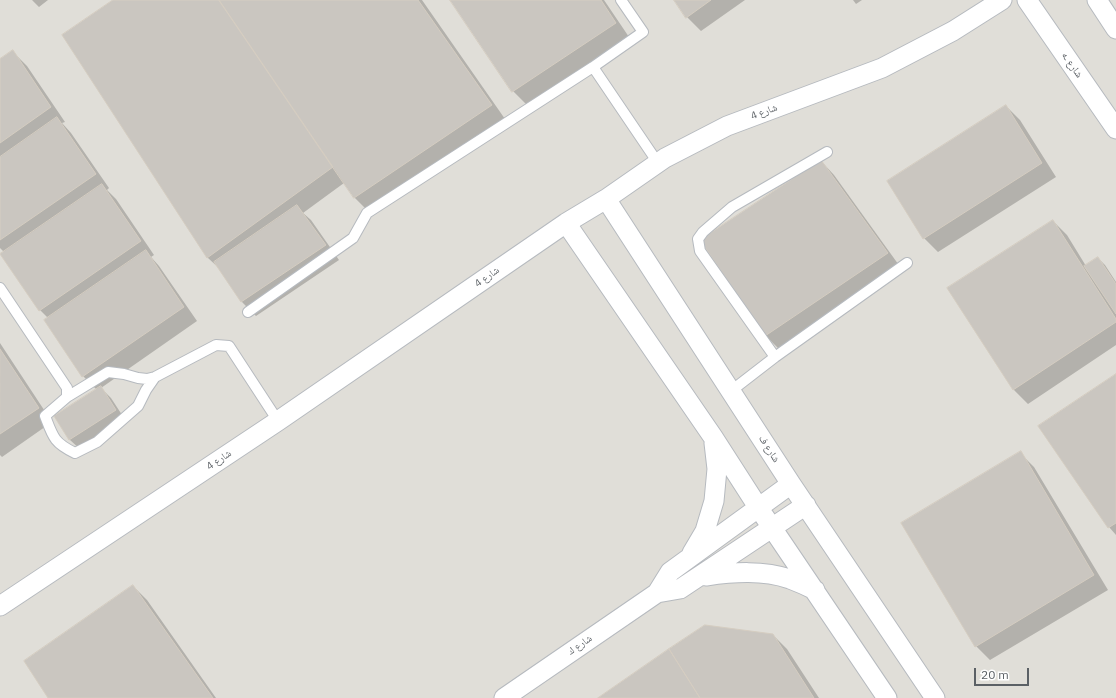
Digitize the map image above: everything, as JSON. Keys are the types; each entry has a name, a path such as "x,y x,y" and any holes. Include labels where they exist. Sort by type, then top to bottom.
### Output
{"street":[{"name":"شارع 4","path":"0,606 278,421 566,223 606,199 665,158 727,126 882,68 954,31 1002,0"},
{"name":"شارع ـه","path":"1027,0 1116,129"},
{"path":"1097,0 1116,29"},
{"name":"شارع ف","path":"606,199 791,484 935,698"},
{"path":"566,223 714,437 758,507 887,698"},
{"path":"689,559 705,531 714,501 717,469 714,437"},
{"name":"شارع ك","path":"504,698 657,593 670,572 791,484"},
{"name":"شارع ك","path":"657,593 680,589 806,505"},
{"path":"701,576 732,572 761,572 789,579 815,590"}],"lane":[{"path":"248,312 353,238 367,213 593,67 643,32 621,0"},
{"path":"593,67 658,163"},
{"path":"775,357 700,251 698,239 703,232 732,207 827,152"},
{"path":"731,391 775,357 906,263"},
{"path":"0,288 67,388 67,397"},
{"path":"155,377 138,406 97,442 75,453 61,447 52,435 45,416 67,397 108,372 147,379 155,377 216,345 229,346 278,421"}],"shaded area":[{"path":"0,0 1116,0 1116,698 0,698"}],"building":[{"path":"113,0 219,0 333,167 207,258 62,35"},
{"path":"219,0 418,0 492,105 354,198"},
{"path":"450,0 601,0 616,23 512,92"},
{"path":"674,0 711,0 686,18"},
{"path":"13,50 51,107 0,143 0,59"},
{"path":"1006,105 1042,163 923,239 887,181"},
{"path":"57,117 96,174 0,240 0,157"},
{"path":"821,160 888,253 765,336 700,240"},
{"path":"102,184 141,241 39,311 0,254"},
{"path":"297,205 326,245 241,302 214,262"},
{"path":"1053,220 1116,319 1116,322 1013,390 947,288"},
{"path":"146,250 184,307 82,377 44,320"},
{"path":"1098,257 1116,284 1116,314 1084,266"},
{"path":"0,349 39,408 0,434"},
{"path":"1116,374 1116,523 1108,528 1038,426"},
{"path":"101,386 116,410 69,440 54,416"},
{"path":"1021,451 1094,575 975,647 901,523"},
{"path":"133,585 213,698 48,698 24,661"},
{"path":"705,625 773,634 814,698 700,698 669,649"},
{"path":"669,649 700,698 598,698"}]}
